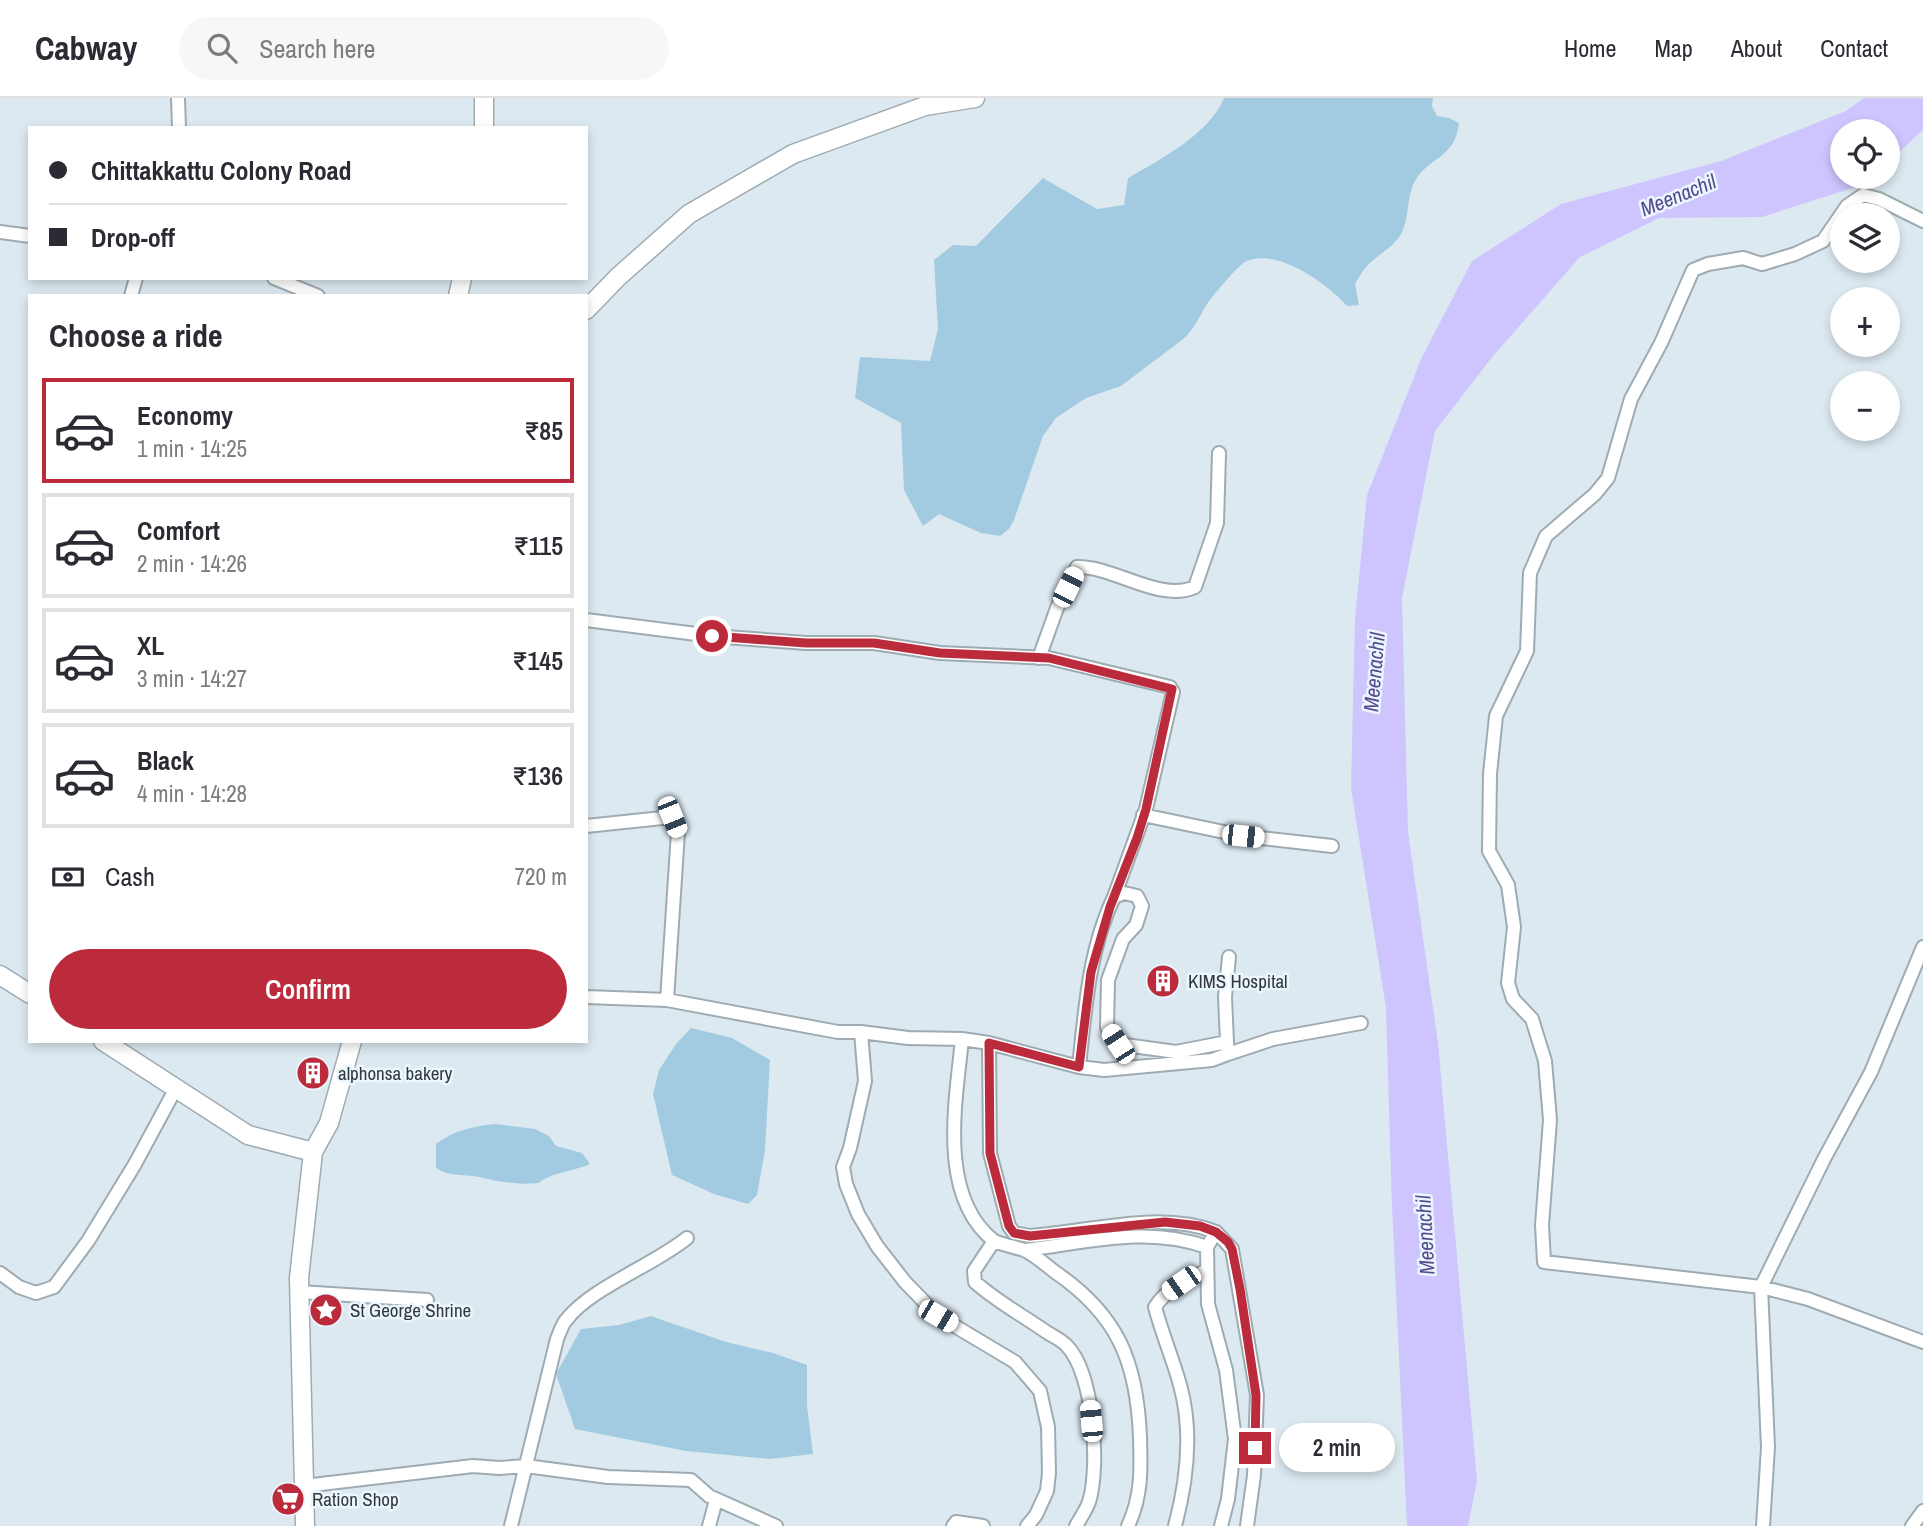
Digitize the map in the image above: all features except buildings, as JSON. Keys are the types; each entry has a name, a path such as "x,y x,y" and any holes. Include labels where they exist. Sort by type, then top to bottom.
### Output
{"main road":[{"path":"484,98 484,126"},
{"path":"588,308 618,276 689,214 793,154 925,106 975,98"},
{"path":"0,975 28,993"},
{"path":"106,1043 248,1135 313,1152"},
{"path":"305,1526 299,1292 313,1152 329,1123 351,1043"}],"street":[{"path":"178,98 179,126"},
{"path":"1923,222 1879,199 1863,195 1847,205 1823,241 1795,254 1762,264 1743,258 1708,264 1693,270 1661,342 1631,399 1608,478 1595,494 1546,536 1530,573 1527,651 1496,716 1490,774 1489,851 1508,886 1514,927 1508,983 1513,999 1532,1018 1545,1060 1550,1121 1542,1225 1544,1262 1761,1287 1808,1298 1923,1342"},
{"path":"0,232 28,236"},
{"path":"279,280 313,294"},
{"path":"1040,658 1058,608 1077,567 1092,566 1134,582 1183,593 1195,587 1217,523 1219,453"},
{"path":"588,620 712,636 806,643 874,643 940,653 1040,658 1123,675 1172,689 1143,816 1102,930 1091,972 1079,1067"},
{"path":"1143,816 1243,836 1332,846"},
{"path":"588,826 672,817 678,832 667,1000"},
{"path":"1114,897 1124,893 1137,896 1142,906 1136,925 1124,939 1108,980 1107,1027 1118,1044 1176,1052 1227,1048 1361,1023"},
{"path":"1763,1526 1768,1447 1761,1287 1824,1159 1871,1072 1923,947"},
{"path":"1227,1048 1225,997 1228,957"},
{"path":"588,997 667,1000 838,1032 962,1039 989,1043 1079,1067 1104,1070 1212,1060 1227,1048"},
{"path":"861,1032 865,1081 843,1167 846,1185 858,1214 877,1247 905,1282 938,1316 1015,1362 1040,1391 1048,1427 1049,1473 1047,1491 1036,1515 1027,1526"},
{"path":"962,1039 954,1123 956,1164 966,1203 983,1231 994,1241 1024,1250 1075,1286 1096,1305 1126,1355 1139,1410 1141,1479 1138,1504 1128,1526"},
{"path":"989,1043 990,1153 1009,1226 1014,1233 1030,1236 1165,1222 1200,1226 1216,1232 1232,1249 1256,1395 1254,1475 1247,1526"},
{"path":"0,1273 19,1287 36,1293 54,1287 88,1241 135,1164 176,1088"},
{"path":"1216,1232 1206,1247 1208,1304 1226,1370 1235,1439 1228,1499 1221,1526"},
{"path":"1024,1250 1090,1240 1154,1235 1179,1238 1206,1247"},
{"path":"511,1526 557,1339 566,1319 590,1298 670,1252 687,1238"},
{"path":"994,1241 974,1271 975,1282 1067,1346 1083,1376 1090,1401 1092,1475 1088,1503 1076,1526"},
{"path":"1175,1526 1185,1480 1185,1413 1181,1387 1155,1307 1161,1297 1207,1270"},
{"path":"299,1292 427,1300"},
{"path":"304,1486 473,1466 526,1466 608,1477 691,1480 716,1500 776,1526"},
{"path":"709,1526 716,1500"},
{"path":"1912,1526 1923,1511"},
{"path":"953,1526 956,1522 983,1526"}],"shaded area":[{"path":"1224,98 1433,98 1432,106 1437,116 1459,123 1452,145 1425,168 1413,185 1399,237 1367,266 1355,284 1359,305 1347,306 1328,288 1302,270 1287,264 1259,258 1243,263 1213,296 1182,340 1121,386 1086,398 1056,418 1043,436 1009,529 1000,536 981,533 939,514 923,526 904,490 901,423 855,398 860,357 930,361 938,329 934,260 953,245 976,246 1043,178 1097,209 1124,205 1128,178 1169,154 1196,134 1208,123"},
{"path":"691,1028 732,1038 770,1060 765,1150 757,1195 748,1204 714,1194 672,1175 653,1094 659,1070 676,1044"},
{"path":"496,1124 535,1129 549,1136 556,1146 582,1153 590,1164 531,1184 451,1174 436,1168 436,1144 465,1130"},
{"path":"651,1316 726,1342 773,1353 807,1365 807,1406 813,1454 770,1459 686,1451 575,1429 556,1374 581,1329 619,1325"}],"water":[{"name":"Meenachil","path":"1864,98 1923,98 1923,130 1900,151 1900,119 1830,119 1830,189 1849,189 1762,217 1659,218 1580,257 1493,356 1435,431 1402,598 1408,832 1438,1043 1477,1481 1468,1526 1407,1526 1386,1008 1351,788 1355,619 1367,495 1422,357 1472,261 1561,204 1721,161 1846,111"}],"place":[{"name":"KIMS Hospital","path":"1163,981"},
{"name":"alphonsa bakery","path":"313,1073"},
{"name":"St George Shrine","path":"326,1310"},
{"name":"Ration Shop","path":"288,1499"}],"route":[{"path":"712,636 806,643 874,643 940,653 1049,658 1172,689 1146,809 1110,907 1091,972 1079,1067 989,1043 990,1153 998,1190 1009,1226 1014,1233 1030,1236 1060,1234 1165,1222 1200,1226 1216,1232 1228,1242 1232,1249 1240,1289 1256,1395 1255,1448"}]}
